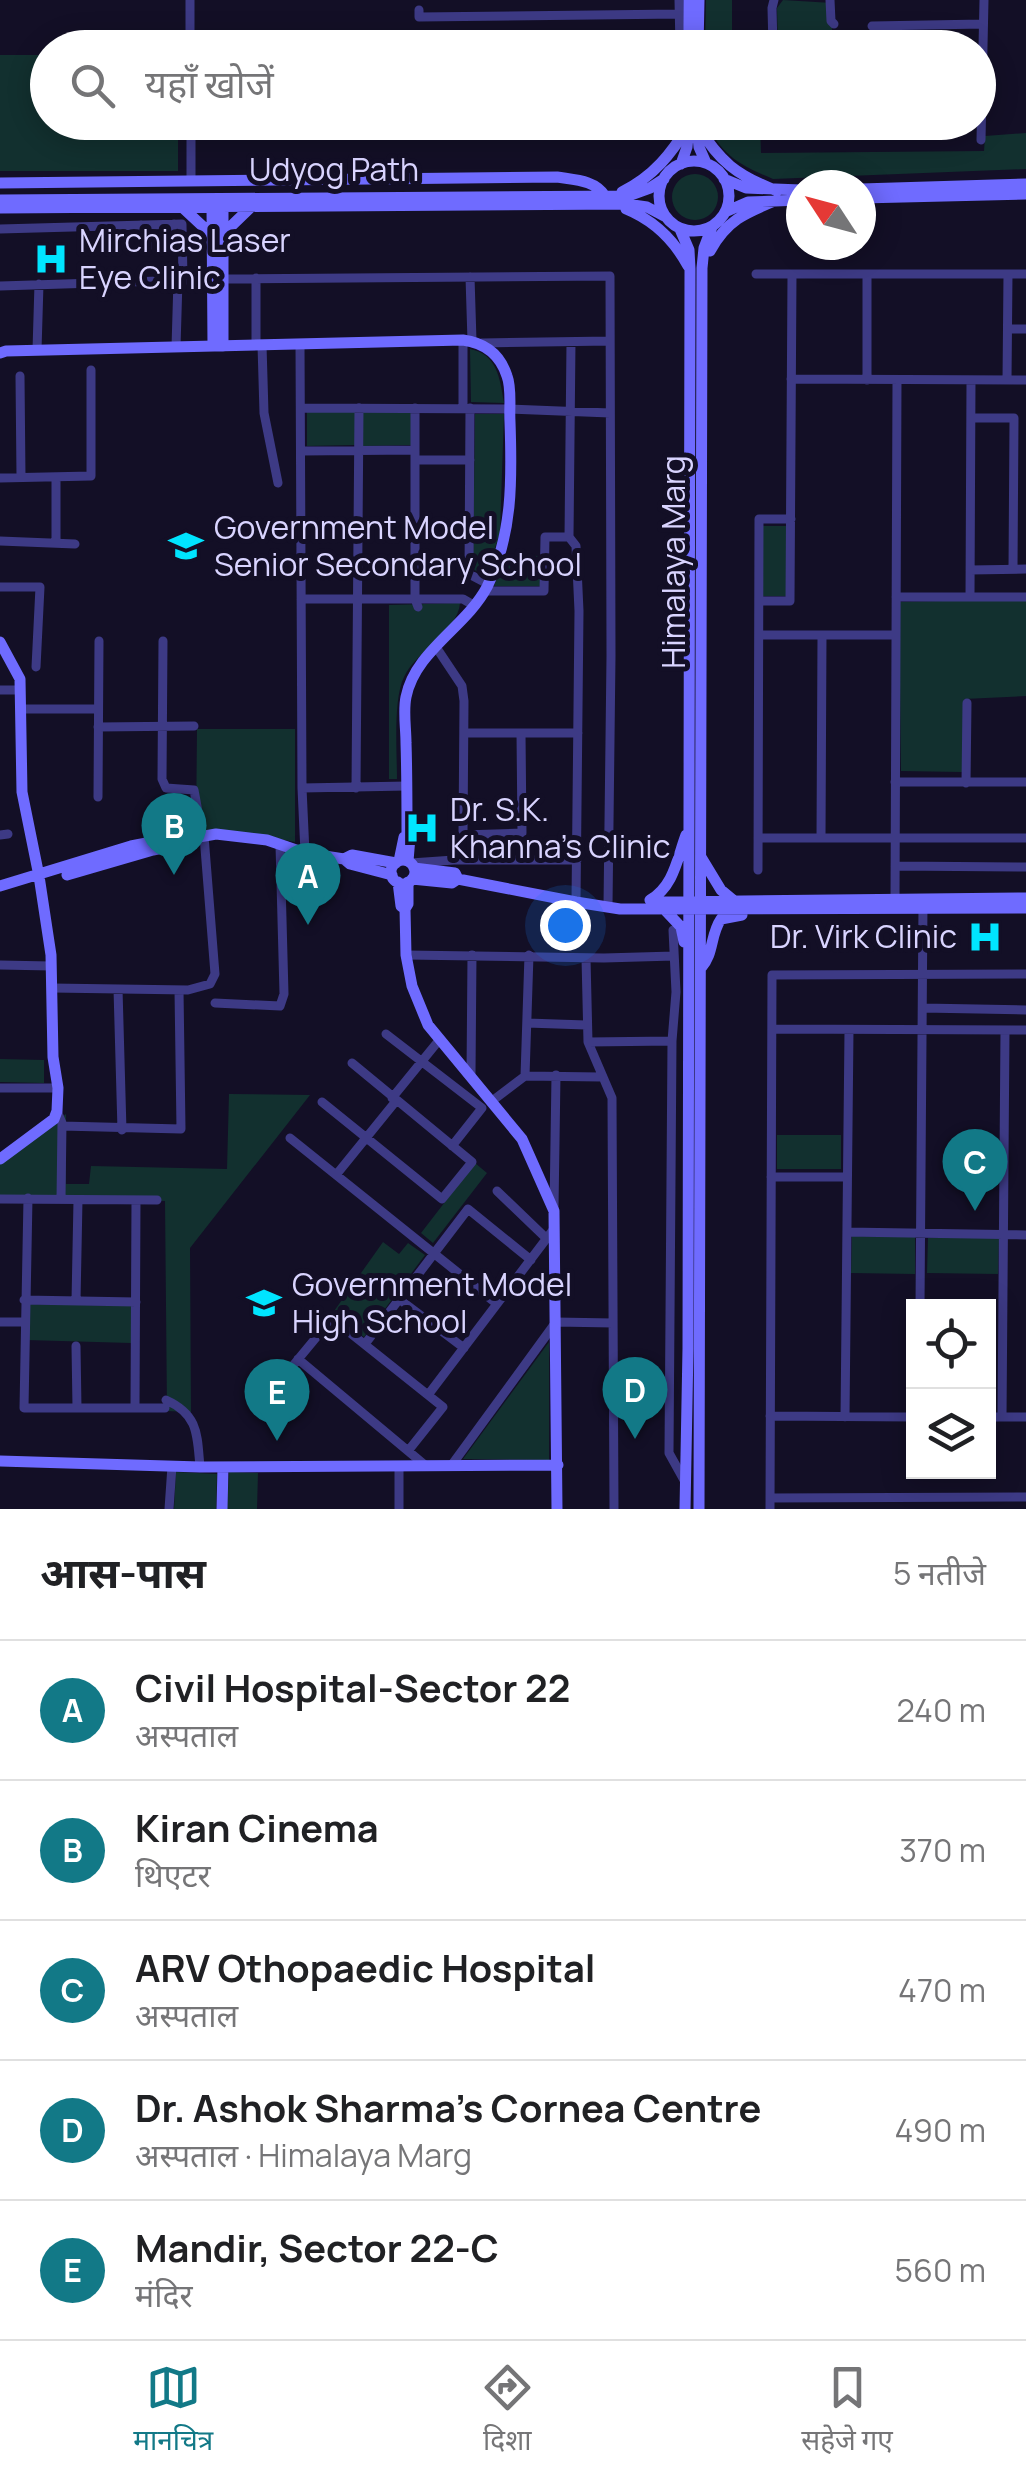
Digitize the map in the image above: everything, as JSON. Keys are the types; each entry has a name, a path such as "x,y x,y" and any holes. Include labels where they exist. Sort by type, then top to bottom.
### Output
{"main road":[{"path":"698,0 698,30"},
{"path":"611,198 654,172 682,140"},
{"path":"681,164 689,140"},
{"path":"697,140 706,164"},
{"path":"705,140 734,168 777,196"},
{"path":"726,212 728,190 715,168 698,162 681,164 664,178 659,202 664,216 680,229 703,231 726,212 748,202 786,194"},
{"path":"0,184 558,178 602,190 656,227 696,269 721,232 735,219 777,196"},
{"name":"Udyog Path","path":"0,208 611,198 650,188 664,178"},
{"path":"724,179 786,198"},
{"path":"876,189 1026,184"},
{"path":"876,198 1026,194"},
{"name":"Udyog Path","path":"0,200 611,198 647,207 664,216"},
{"path":"218,234 252,206"},
{"path":"182,207 218,234"},
{"path":"217,207 218,346"},
{"name":"Himalaya Marg","path":"699,1509 701,968 690,827 696,269 712,227"},
{"name":"Himalaya Marg","path":"680,229 696,269 701,857 682,988 688,1328 685,1509"},
{"path":"2,351 473,342 497,357 508,378 510,510 505,538 475,606 414,676 406,698 410,838 404,871 408,904 406,955 412,986 428,1026 522,1139 554,1211 550,1233 556,1322 557,1509"},
{"path":"0,642 20,679 22,792 52,966 53,1057 58,1088 54,1119 0,1159"},
{"path":"642,903 656,897 669,882 690,827"},
{"path":"2,886 10,888 216,834 344,859 350,864 455,874 458,879 620,909 664,909 734,900 1026,908"},
{"path":"701,857 721,890 734,900"},
{"path":"923,904 1026,898"},
{"path":"608,906 695,904 754,909 895,904"},
{"path":"664,909 681,926 689,960"},
{"path":"701,968 708,960 714,928 721,919 754,909"},
{"path":"0,1461 200,1467 558,1465"},
{"path":"222,1509 223,1467"}],"street":[{"path":"190,0 190,30"},
{"path":"773,30 774,0"},
{"path":"830,0 834,24"},
{"path":"984,0 984,30"},
{"path":"418,5 682,6"},
{"path":"872,26 984,24"},
{"path":"190,140 191,181"},
{"path":"135,208 140,245 165,246 174,224"},
{"path":"0,229 182,224 176,347"},
{"path":"756,274 1026,274"},
{"path":"758,602 790,601 792,274"},
{"path":"867,274 867,380"},
{"path":"1007,380 1008,274"},
{"path":"0,286 256,278 610,276 608,906"},
{"path":"470,277 473,342 467,408 469,574 486,588 544,591 544,537 569,537"},
{"path":"256,278 264,412 278,483"},
{"path":"37,350 39,284"},
{"path":"1008,329 1026,329"},
{"path":"473,342 610,342"},
{"path":"571,342 569,537 576,546 580,611 576,902"},
{"path":"300,344 305,853"},
{"path":"0,478 91,476 91,370"},
{"path":"20,376 21,478"},
{"path":"791,379 1026,380"},
{"path":"895,904 897,380"},
{"path":"970,597 971,380"},
{"path":"300,408 509,408 610,413"},
{"path":"356,788 358,408"},
{"path":"415,408 416,603"},
{"path":"971,418 1014,418 1013,569"},
{"path":"1014,445 1026,445"},
{"path":"300,451 358,450 470,460"},
{"path":"56,476 56,543"},
{"path":"758,870 759,519 791,519"},
{"path":"0,541 76,544"},
{"path":"970,570 1026,569"},
{"path":"0,587 40,587 36,667"},
{"path":"896,597 1026,597"},
{"path":"301,599 416,603 463,599 475,606"},
{"path":"758,635 896,635"},
{"path":"821,838 822,635"},
{"path":"163,641 162,779 166,788 194,790 199,817"},
{"path":"98,797 99,642"},
{"path":"436,648 462,686 463,834 522,833 521,733"},
{"path":"0,690 20,690"},
{"path":"966,703 966,783"},
{"path":"22,709 98,709"},
{"path":"98,727 194,726"},
{"path":"464,733 578,733"},
{"path":"895,782 1026,782"},
{"path":"302,788 407,786"},
{"path":"52,988 188,990 210,984 215,974 202,836"},
{"path":"758,838 1026,838"},
{"path":"215,1003 280,1006 284,994 280,845"},
{"path":"404,871 454,860 577,860"},
{"path":"895,866 1026,867"},
{"path":"920,1299 923,904"},
{"path":"673,930 682,988 672,1041 669,1452 685,1482"},
{"path":"406,955 674,956"},
{"path":"471,1075 472,955"},
{"path":"524,1076 528,956"},
{"path":"586,958 588,1042 612,1098 614,1509"},
{"path":"0,965 52,966"},
{"path":"1026,974 772,975 770,1504 1026,1498"},
{"path":"118,989 122,1130"},
{"path":"62,1126 182,1130 179,990"},
{"path":"923,1008 1026,1010"},
{"path":"527,1024 586,1025"},
{"path":"772,1029 1026,1030"},
{"path":"845,1417 848,1030"},
{"path":"1002,1417 1004,1030"},
{"path":"386,1034 482,1108 452,1146"},
{"path":"336,1175 440,1040"},
{"path":"588,1042 672,1041"},
{"path":"322,1102 442,1199 472,1162 352,1063"},
{"path":"554,1211 556,1075"},
{"path":"492,1101 524,1076 601,1076"},
{"path":"0,1088 58,1088"},
{"path":"57,1111 62,1126 61,1199"},
{"path":"290,1138 497,1304"},
{"path":"771,1177 847,1177"},
{"path":"428,1395 550,1233 497,1192"},
{"path":"28,1198 24,1408 178,1406 196,1428 200,1467"},
{"path":"0,1199 157,1200"},
{"path":"76,1301 78,1200"},
{"path":"136,1200 136,1408"},
{"path":"365,1344 468,1209 531,1260"},
{"path":"847,1232 1026,1235"},
{"path":"399,1299 464,1348"},
{"path":"24,1300 136,1302"},
{"path":"270,1392 332,1320 443,1407 408,1451"},
{"path":"0,1322 24,1322"},
{"path":"450,1466 556,1322 612,1323"},
{"path":"76,1346 77,1408"},
{"path":"298,1360 426,1466"},
{"path":"770,1416 906,1417"},
{"path":"996,1417 1026,1417"},
{"path":"169,1509 172,1466"},
{"path":"399,1466 399,1509"}],"green space":[{"path":"706,0 732,0 732,30 705,30"},
{"path":"783,0 832,3 832,30 778,30 777,8"},
{"path":"0,55 30,55 30,140 178,140 178,171 0,171"},
{"path":"1026,133 1026,169 876,175 876,170 786,170 786,178 773,179 726,152 717,140 761,140 761,153 984,151 985,140"},
{"path":"695,174 711,181 718,197 711,213 695,220 679,213 672,197 679,181"},
{"path":"470,349 492,362 504,403 471,402"},
{"path":"355,411 355,445 307,446 307,412"},
{"path":"411,411 411,445 363,446 363,412"},
{"path":"475,414 504,414 500,532 486,577 473,569"},
{"path":"762,526 788,526 788,596 761,596"},
{"path":"506,555 542,556 541,586 494,586"},
{"path":"1026,599 1026,696 964,699 962,772 901,771 899,602"},
{"path":"460,603 452,623 404,677 397,712 397,779 389,779 389,605"},
{"path":"197,729 295,729 295,842 245,833 196,832"},
{"path":"0,1059 44,1060 44,1083 0,1082"},
{"path":"229,1094 310,1095 190,1248 191,1412 167,1411 165,1201 0,1197 0,1164 66,1114 66,1184 89,1184 91,1166 227,1169"},
{"path":"777,1135 841,1135 841,1169 777,1169"},
{"path":"475,1163 487,1173 433,1243 421,1233"},
{"path":"852,1236 915,1237 915,1274 851,1273"},
{"path":"928,1238 999,1238 998,1274 927,1273"},
{"path":"383,1242 399,1254 408,1243 425,1255 364,1337 332,1314"},
{"path":"26,1304 132,1306 131,1343 26,1340"},
{"path":"549,1342 549,1460 463,1459"},
{"path":"176,1472 217,1474 216,1509 174,1509"},
{"path":"229,1472 258,1473 257,1509 227,1509"}],"place":[{"name":"Mirchias Laser Eye Clinic","path":"51,259"},
{"name":"Government Model Senior Secondary School","path":"186,546"},
{"name":"Dr. S.K. Khanna's Clinic","path":"422,828"},
{"name":"Kiran Cinema","path":"174,875"},
{"name":"Civil Hospital-Sector 22","path":"308,925"},
{"name":"Dr. Virk Clinic","path":"985,937"},
{"name":"ARV Othopaedic Hospital","path":"975,1211"},
{"name":"Government Model High School","path":"264,1303"},
{"name":"Dr. Ashok Sharma's Cornea Centre","path":"635,1439"},
{"name":"Mandir, Sector 22-C","path":"277,1441"}]}
